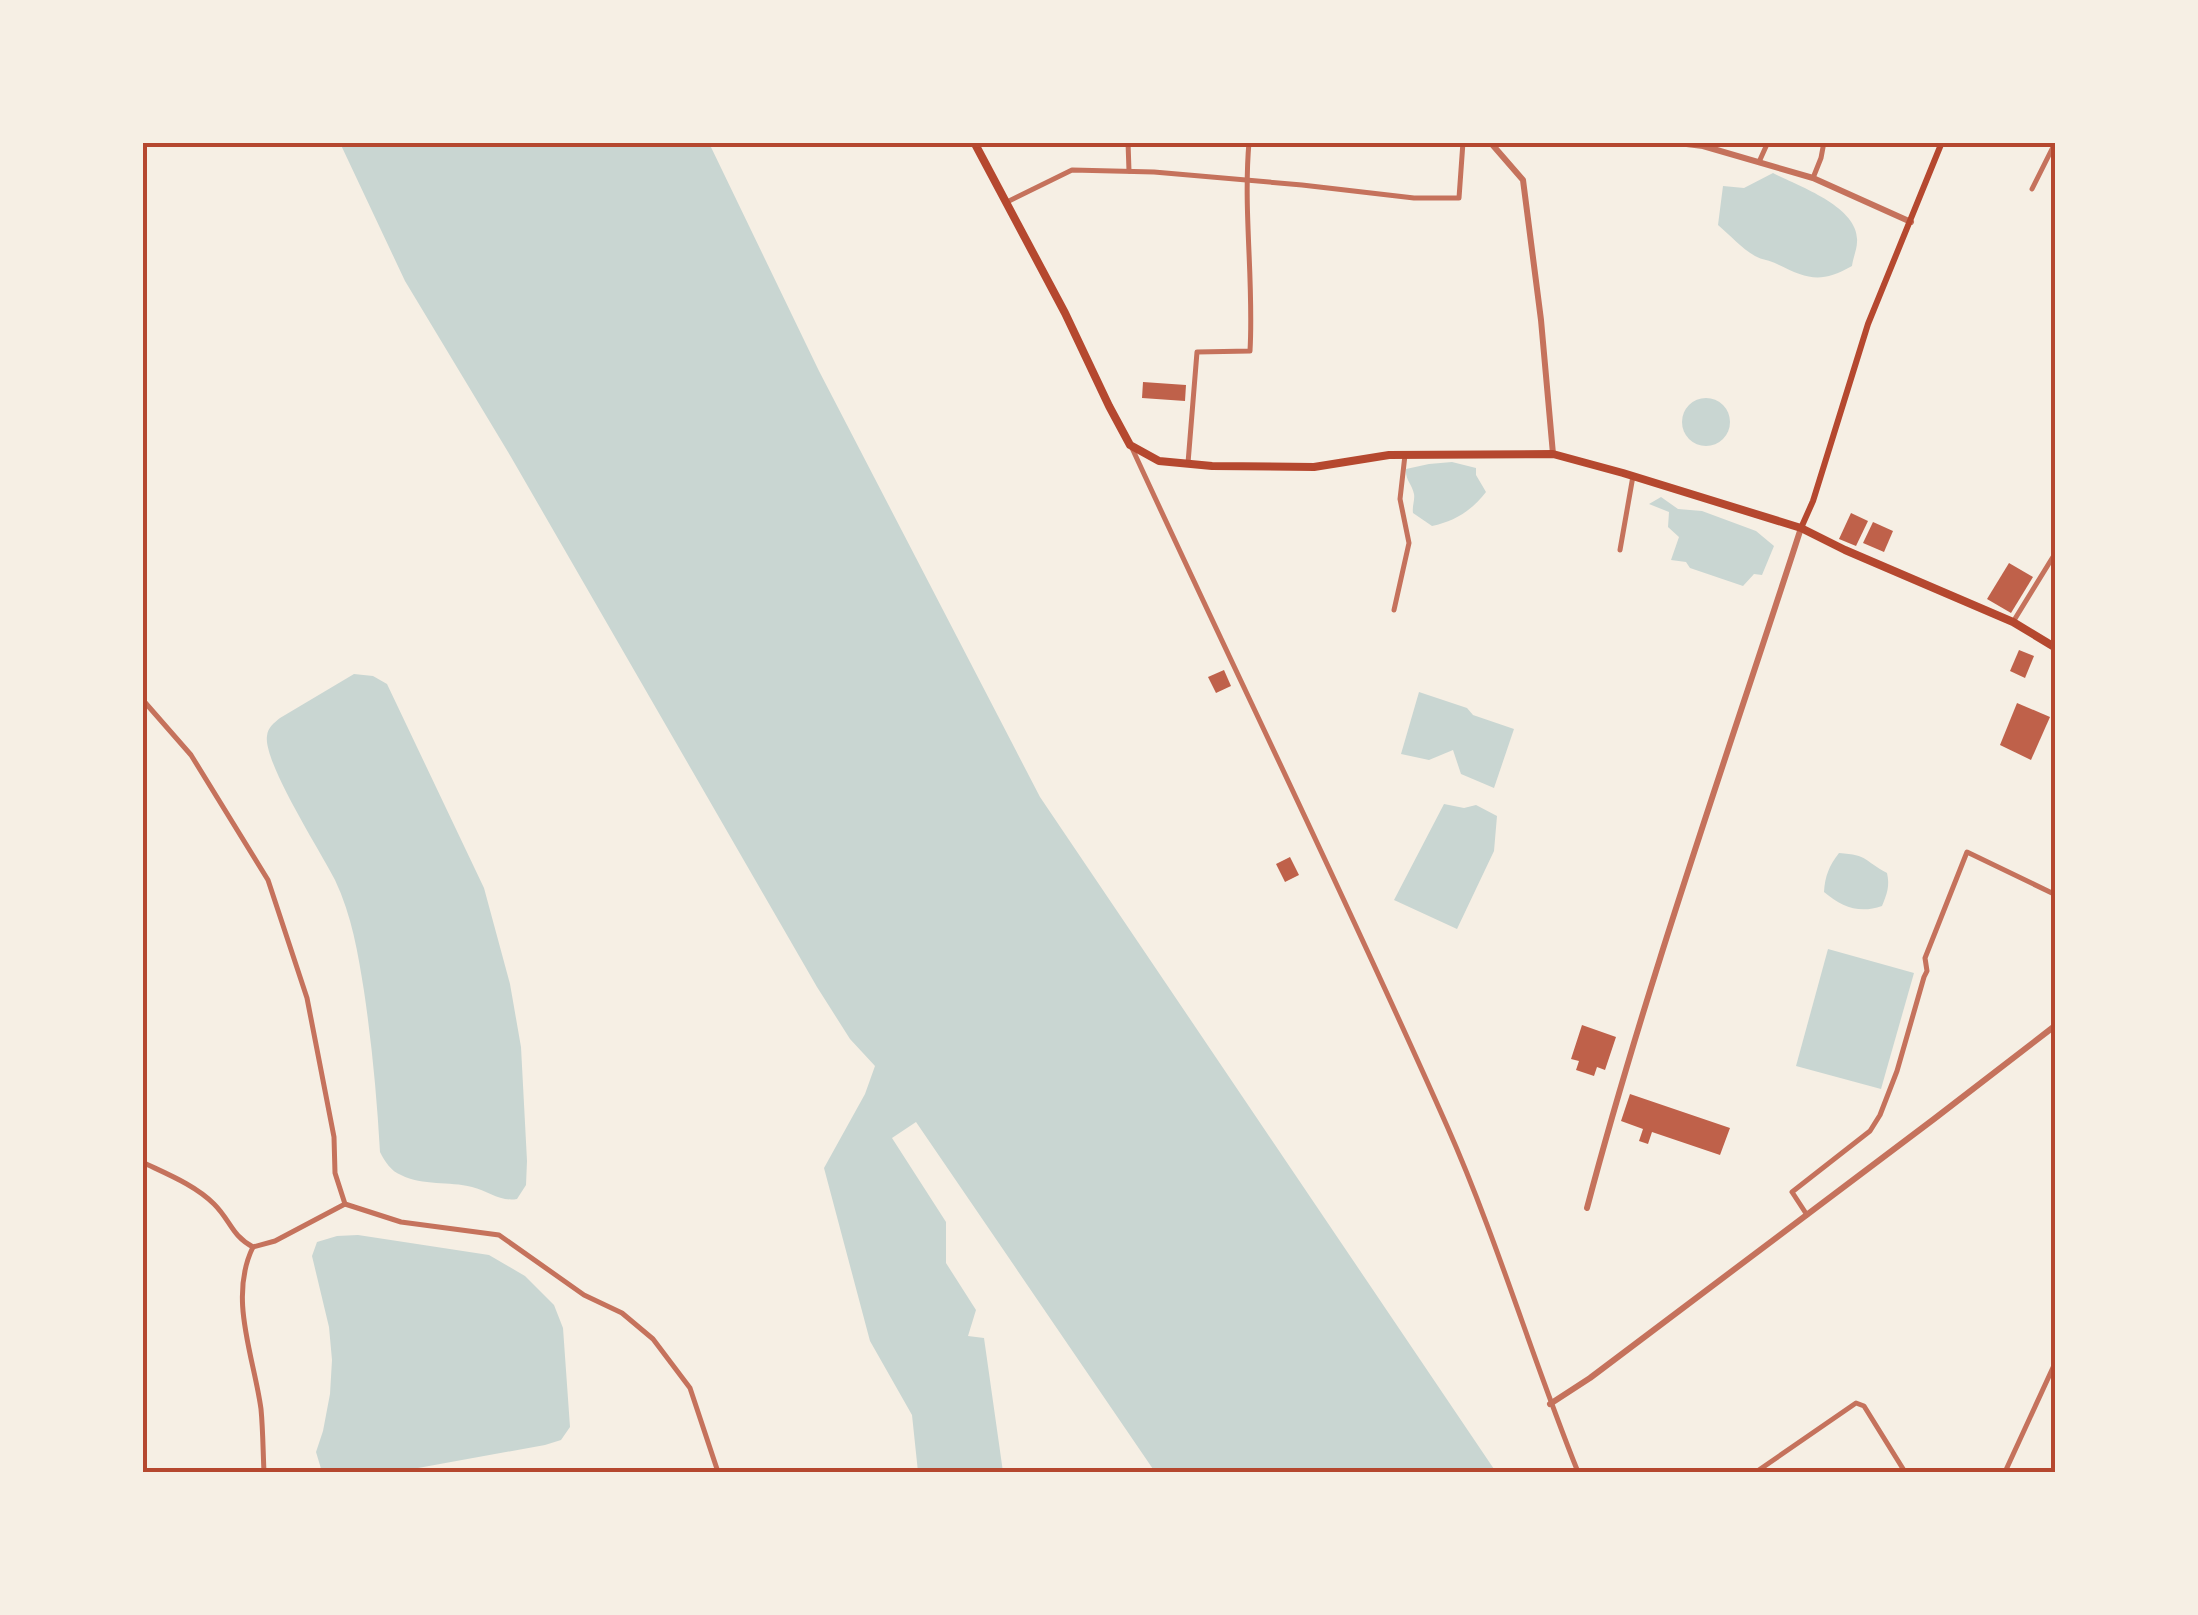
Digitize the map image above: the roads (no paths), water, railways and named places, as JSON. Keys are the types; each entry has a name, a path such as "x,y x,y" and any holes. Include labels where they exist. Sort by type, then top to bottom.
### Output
{"main road":[{"path":"974,142 1130,445 1158,460 1212,466 1314,467 1405,455 1553,454 1801,528 2013,622 2056,648"},
{"path":"1801,528 1868,324 1942,142"}],"street":[{"path":"1128,142 1129,171"},
{"path":"1188,463 1197,352 1250,351 1252,307 1246,180 1250,142"},
{"path":"1006,202 1072,170 1246,180 1414,198 1459,198 1464,142"},
{"path":"1490,142 1522,180 1541,320 1553,454"},
{"path":"1760,162 1768,142"},
{"path":"1813,178 1824,142"},
{"path":"1671,143 1704,144 1813,178 1910,222"},
{"path":"2032,189 2056,148"},
{"path":"1130,445 1448,1130 1578,1472"},
{"path":"1394,610 1409,542 1400,499 1405,455"},
{"path":"1620,550 1633,476"},
{"path":"1588,1208 1616,1100 1666,938 1801,528"},
{"path":"2013,622 2056,552"},
{"path":"142,698 191,755 268,880 307,998 334,1137 336,1173 345,1204"},
{"path":"1808,1215 1792,1192 1851,1148 1870,1131 1880,1115 1928,971 1925,958 1967,852 2054,894"},
{"path":"1550,1404 1808,1215 2056,1024"},
{"path":"142,1162 211,1200 239,1239 252,1246 274,1241 345,1204 401,1222 499,1235 584,1295 622,1312 654,1339 690,1388 718,1472"},
{"path":"252,1246 244,1276 243,1325 260,1408 264,1472"},
{"path":"2004,1472 2056,1361"},
{"path":"1756,1472 1856,1402 1864,1406 1906,1472"}]}
